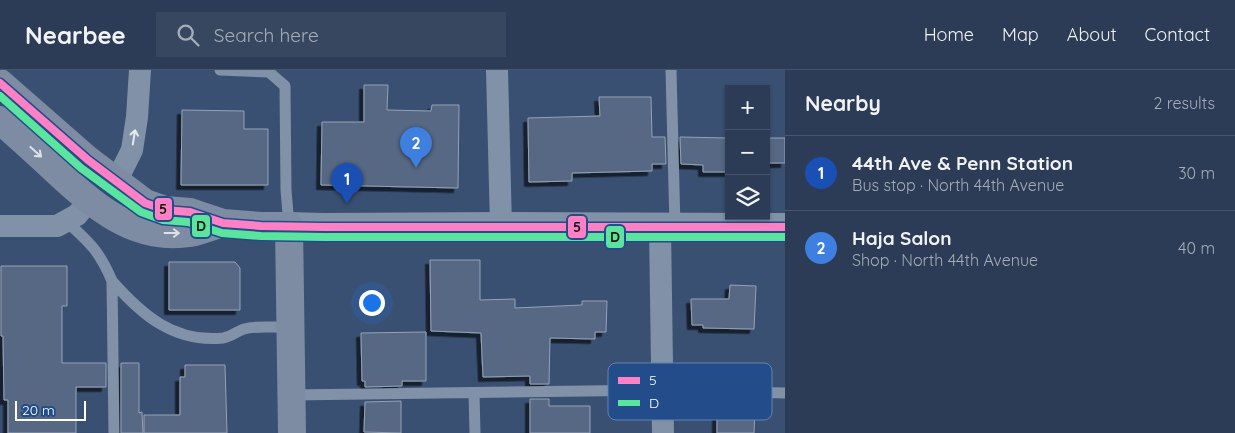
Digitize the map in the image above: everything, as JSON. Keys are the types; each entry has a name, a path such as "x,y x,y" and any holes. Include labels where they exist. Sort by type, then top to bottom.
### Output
{"main road":[{"path":"0,83 42,121 116,182 145,203 165,210 190,212 223,223 289,226 292,433"},
{"path":"0,120 89,201 118,219 139,229 165,234 190,233 223,223"}],"street":[{"path":"116,182 132,150 137,117 140,70"},
{"path":"497,70 501,226"},
{"path":"0,226 57,226 77,215 89,201"},
{"path":"289,226 324,228 501,226 785,228"},
{"path":"663,363 668,228"},
{"path":"663,420 663,433"}],"lane":[{"path":"220,70 269,72 286,86 286,190 289,226"},
{"path":"668,228 671,70"},
{"path":"66,221 92,245 103,260 112,281 132,304 174,332 200,339 226,338 245,329 290,327"},
{"path":"112,281 114,433"},
{"path":"291,395 608,391"},
{"path":"474,393 475,433"},
{"path":"772,393 785,393"}],"building":[{"path":"364,85 388,85 387,110 431,111 432,105 459,105 458,188 321,185 322,122 364,122"},
{"path":"599,97 651,97 652,137 665,137 666,164 652,164 652,171 572,173 572,181 529,182 528,118 600,116"},
{"path":"182,110 244,111 244,129 268,129 268,185 181,185"},
{"path":"680,137 725,138 725,172 703,172 703,165 681,164"},
{"path":"770,138 785,138 785,163 770,163"},
{"path":"430,260 480,260 480,300 515,299 515,308 582,305 582,301 607,301 606,332 595,332 595,339 550,338 549,384 530,384 530,376 483,377 481,333 431,331"},
{"path":"169,262 235,262 240,268 240,310 169,310"},
{"path":"1,266 67,266 67,306 62,306 62,363 106,363 106,387 76,387 76,433 8,433 8,400 4,400 3,336 1,336"},
{"path":"730,285 756,286 754,329 703,328 703,325 692,325 691,299 729,299"},
{"path":"426,332 426,381 402,381 402,386 365,387 365,381 362,381 361,333"},
{"path":"121,363 139,363 139,413 142,412 143,433 121,433"},
{"path":"185,365 225,365 227,433 144,433 144,415 180,415 180,377 185,377"},
{"path":"530,399 549,399 549,406 590,406 590,433 530,433"},
{"path":"401,401 401,433 364,432 365,402"},
{"path":"717,420 755,420 754,433 717,433"}],"transit line":[{"name":"5","path":"0,83 88,160 145,203 165,210 190,212 223,223 324,227 785,227"},
{"name":"D","path":"0,96 81,168 141,212 163,220 188,222 222,233 324,237 785,237"}],"place":[{"name":"Haja Salon","path":"416,168"},
{"name":"44th Ave & Penn Station","path":"347,204"}]}
